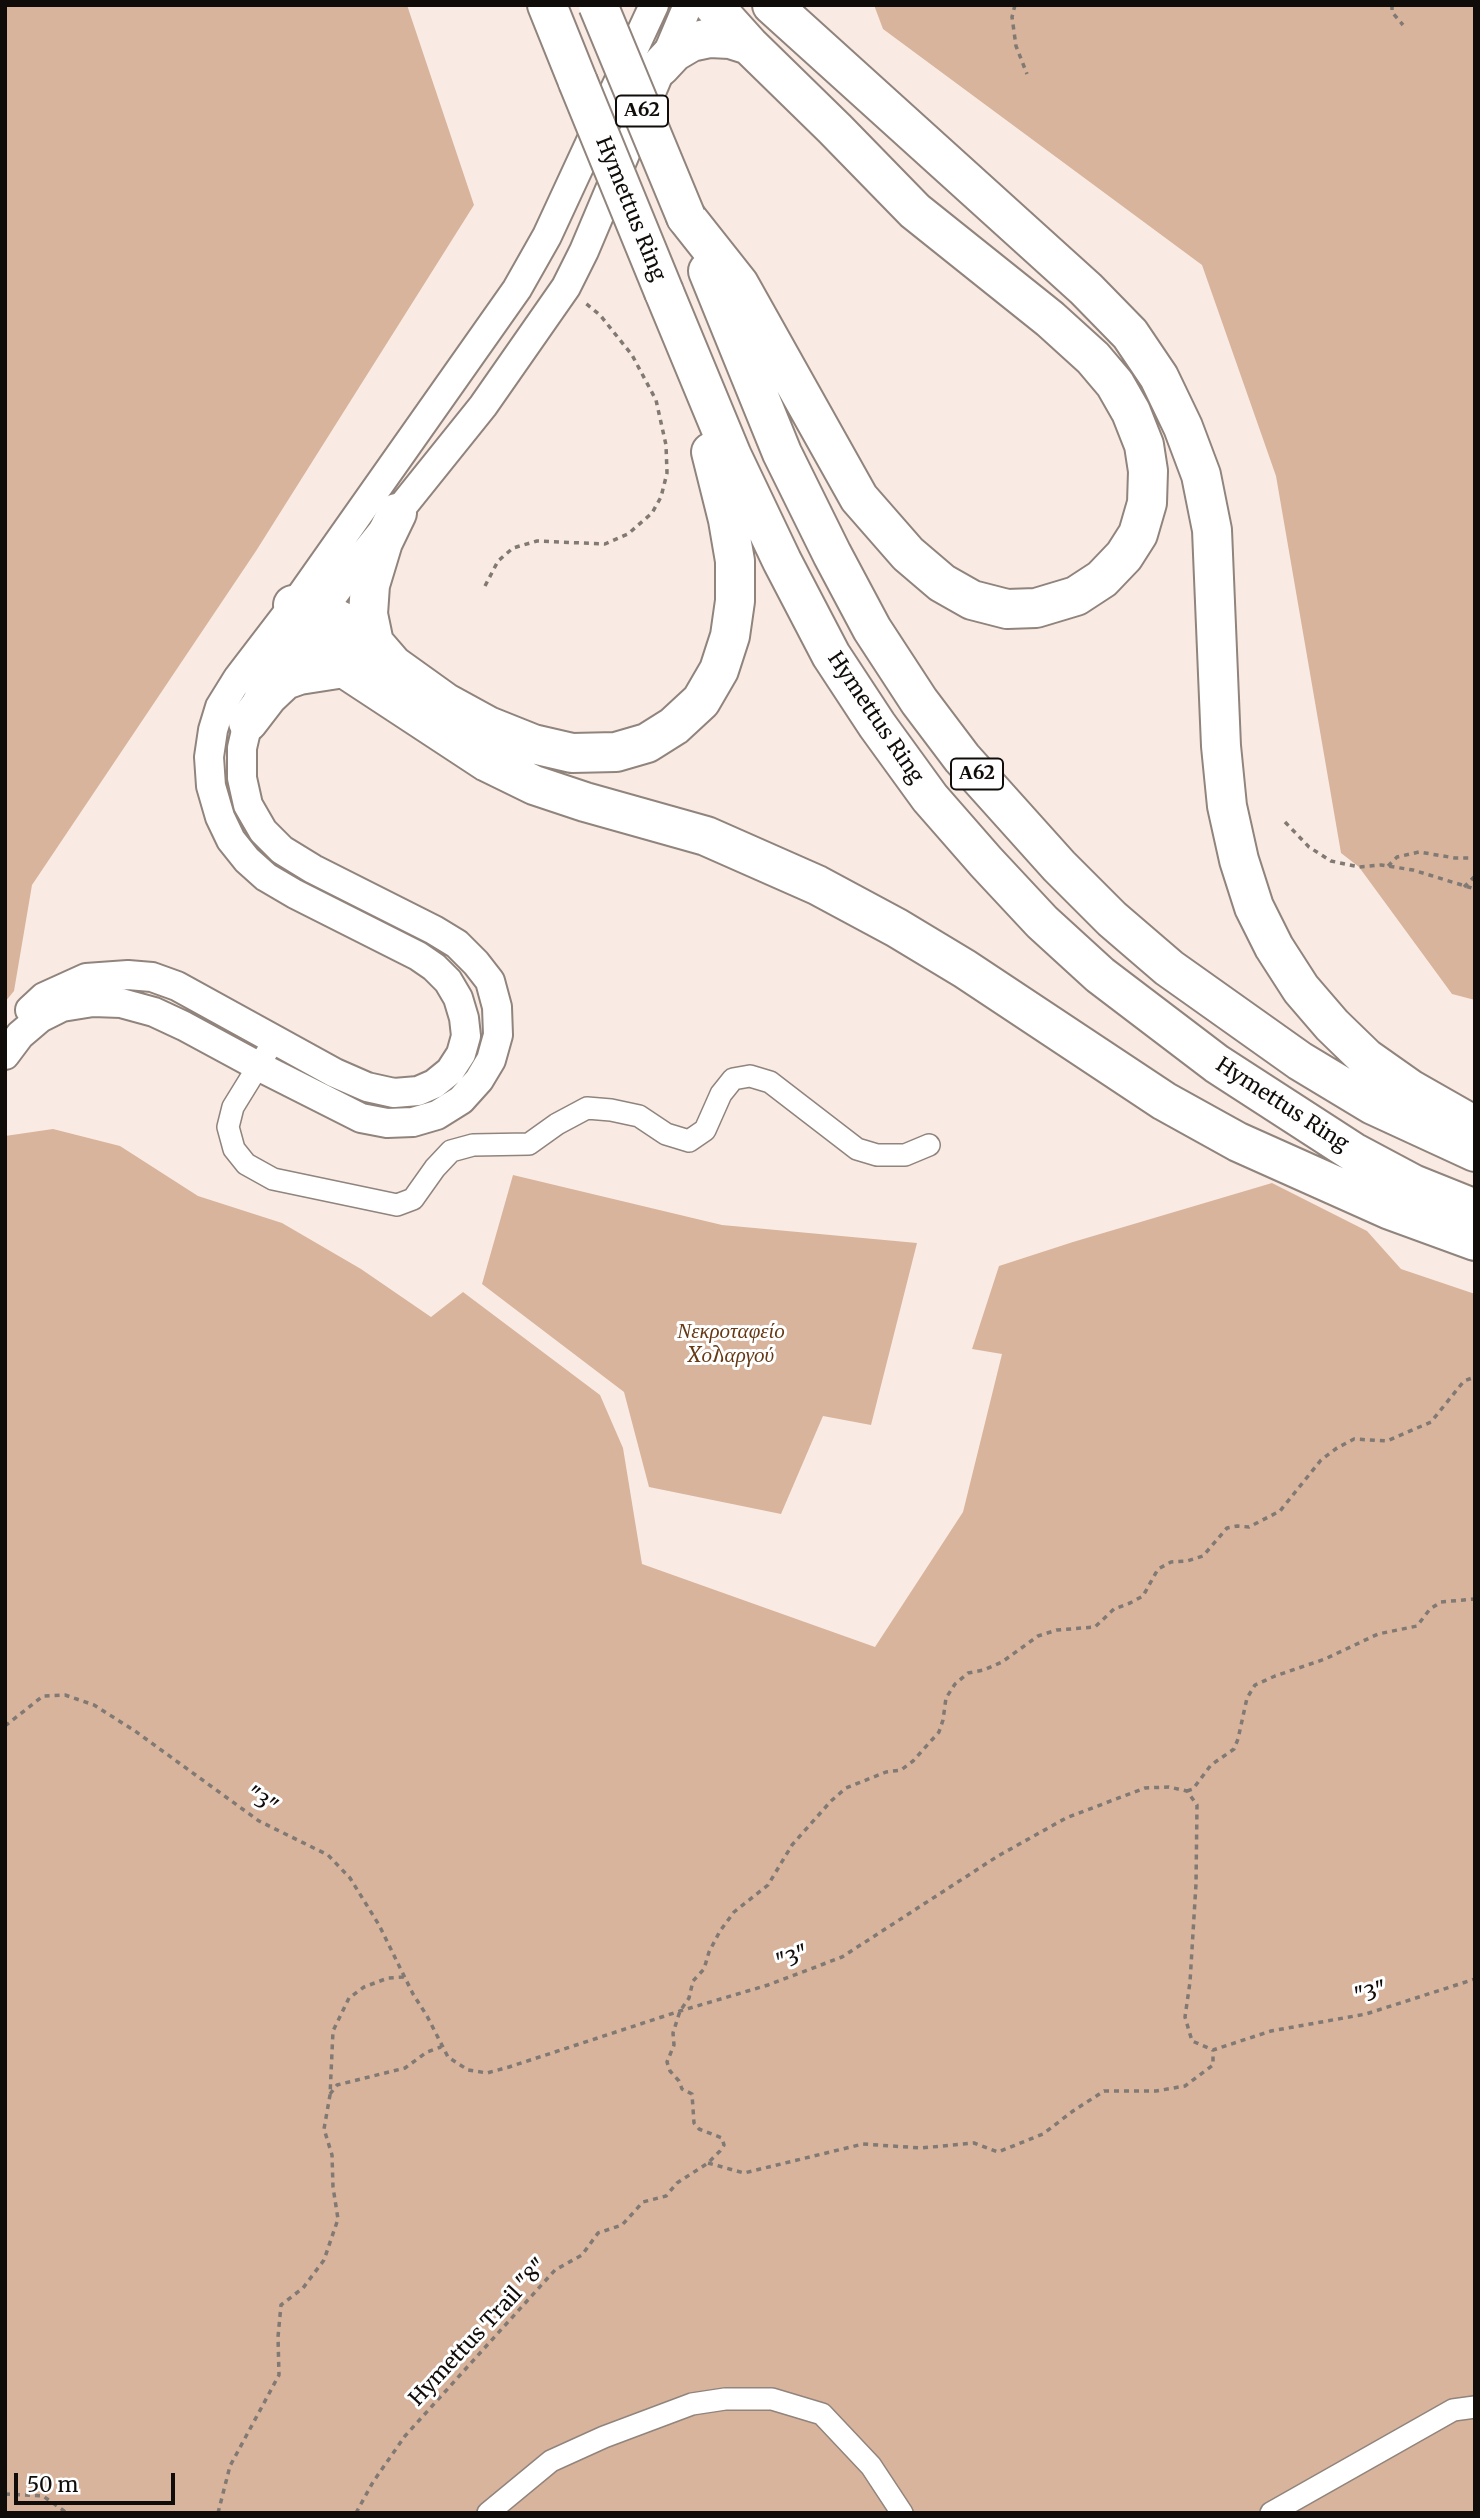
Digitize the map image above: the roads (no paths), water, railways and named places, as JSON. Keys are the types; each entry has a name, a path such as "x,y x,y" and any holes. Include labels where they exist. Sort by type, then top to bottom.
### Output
{"highway":[{"name":"Hymettus Ring","path":"547,5 732,456 782,561 831,655 922,788 1042,922 1100,975 1217,1064 1353,1152 1413,1184 1475,1209"},
{"name":"Α62","path":"598,5 782,453 872,629 919,701 962,758 1059,866 1112,919 1169,968 1300,1061 1384,1110 1475,1152"},
{"path":"685,217 739,284 859,498 908,554 942,583 972,600 1007,609 1036,608 1076,596 1102,579 1124,556 1141,524 1147,503 1149,471 1144,445 1131,412 1115,384 1093,358 1050,320 915,211 749,46 713,5"},
{"path":"776,7 1086,289 1130,334 1159,377 1183,427 1201,475 1212,530 1227,806 1239,860 1254,907 1274,947 1301,989 1332,1025 1377,1066 1475,1126"},
{"path":"660,67 674,52 691,42 710,38 730,39 749,46"},
{"path":"307,614 343,622 374,643 393,665 446,703 488,726 533,744 572,754 616,752 647,743 674,726 701,701 719,670 730,636 735,601 734,561 728,520 701,419 683,371 664,292"},
{"path":"374,643 368,614 370,585 383,542 397,513"},
{"path":"307,614 329,654 344,668 487,762 534,785 585,803 706,836 817,885 965,969 1164,1101 1238,1142 1390,1210 1475,1241"},
{"path":"248,722 268,696 285,680 299,675 344,668"}],"street":[{"path":"5,1055 20,1035 40,1018 62,1007 93,1002 121,1003 154,1012 361,1118 387,1123 413,1122 437,1115 461,1100 479,1080 491,1060 498,1035 497,1007 489,981 476,962 457,944 434,930 313,869 282,850 263,831 248,805 242,778 242,748 248,722 262,690 307,614 517,289 547,236 654,5"},
{"path":"5,1039 44,997 64,986 86,978 128,975 152,977 177,986 335,1073 367,1087 394,1093 418,1091 434,1084 450,1071 461,1054 466,1036 458,998 448,981 434,967 266,877 247,860 231,840 220,817 211,786 209,757 213,730 220,707 238,678 307,614 397,513 483,406 566,287 584,251 688,5"},
{"path":"275,1039 233,1107 228,1127 234,1149 246,1164 273,1179 397,1205 413,1199 451,1151 473,1145 529,1144 557,1124 587,1108 639,1116 666,1134 689,1141 705,1130 721,1094 733,1079 750,1076 770,1082 857,1149 877,1156 905,1155 929,1145"},
{"path":"488,2513 551,2461 604,2437 692,2404 725,2399 772,2399 822,2414 871,2466 902,2513"},
{"path":"1271,2513 1452,2410 1475,2407"}],"park label":[{"name":"Νεκροταφείο Χολαργού","path":"731,1344"}]}
